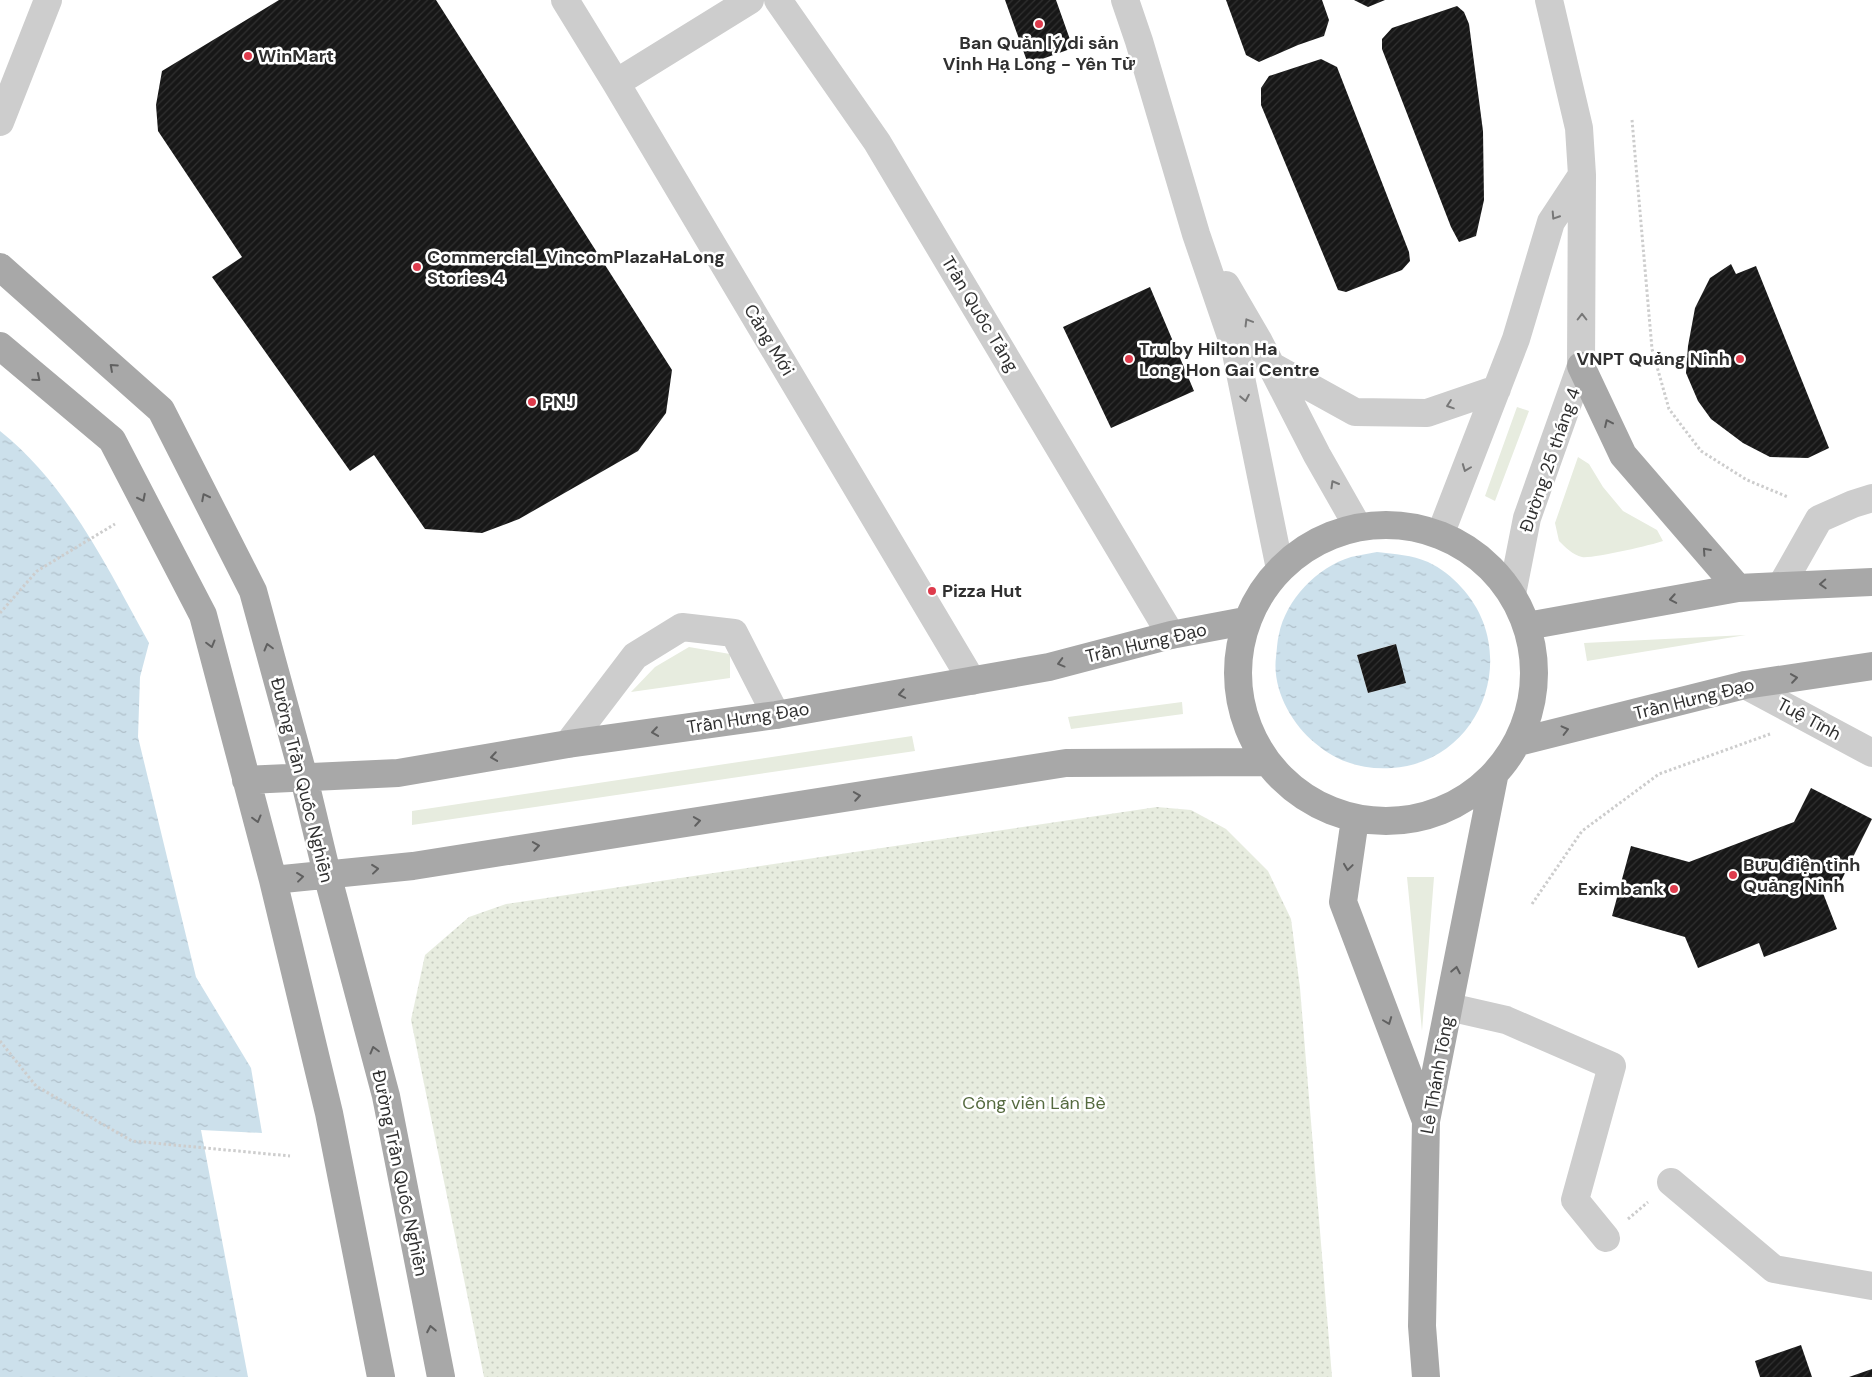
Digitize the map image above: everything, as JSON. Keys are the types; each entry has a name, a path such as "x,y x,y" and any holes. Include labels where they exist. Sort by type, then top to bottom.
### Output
{"main road":[{"name":"Đường Trần Quốc Nghiễn","path":"0,267 161,410 252,591 304,778 327,874 386,1096 441,1377"},
{"path":"0,346 112,440 203,615 273,880 329,1113 381,1377"},
{"path":"1582,366 1623,455 1738,588"},
{"path":"1386,524 1414,527 1440,534 1468,549 1492,569 1512,594 1527,626 1534,655 1535,685 1529,714 1518,742 1494,777 1472,796 1446,810 1419,819 1390,822 1355,819 1322,807 1292,788 1267,762 1255,742 1246,722 1241,700 1238,678 1239,655 1245,621 1264,588 1280,569 1303,549 1330,535 1358,527 1386,524"},
{"path":"1527,626 1738,588 1872,582"},
{"name":"Trần Hưng Đạo","path":"246,780 398,773 568,744 776,715 1049,666 1171,635 1245,621"},
{"name":"Trần Hưng Đạo","path":"1518,742 1745,685 1872,666"},
{"path":"273,880 413,866 1066,764 1267,762"},
{"name":"Lê Thánh Tông","path":"1426,1377 1422,1326 1426,1121 1494,777"},
{"path":"1355,819 1343,902 1426,1121"}],"street":[{"path":"0,122 48,0"},
{"name":"Cảng Mới","path":"565,0 972,681"},
{"path":"616,83 750,0"},
{"name":"Trần Quốc Tảng","path":"778,0 877,142 1171,635"},
{"path":"1125,0 1196,234 1235,348 1280,569"},
{"name":"Đường 25 tháng 4","path":"1512,594 1527,518 1582,366 1582,175 1579,128 1549,0"},
{"path":"1440,534 1516,339 1551,222 1582,175"},
{"path":"1196,234 1258,340 1317,455 1358,527"},
{"path":"1270,365 1355,412 1427,413 1497,390"},
{"path":"1780,586 1819,519 1872,498"},
{"path":"568,744 636,656 682,627 734,633 776,715"},
{"name":"Tuệ Tĩnh","path":"1745,685 1872,753"},
{"path":"1449,1007 1506,1020 1612,1066 1574,1200 1606,1238"},
{"path":"1671,1182 1774,1269 1872,1286"}],"path":[{"path":"1632,120 1652,349 1669,410 1701,451 1747,480 1788,496"},
{"path":"0,613 37,571 115,524"},
{"path":"1532,904 1582,831 1660,774 1775,732"},
{"path":"0,1042 36,1086 132,1141 290,1156"},
{"path":"1606,1238 1671,1182"}],"green space":[{"path":"1517,407 1529,411 1495,501 1485,496"},
{"path":"1578,457 1589,464 1603,487 1623,511 1657,530 1663,541 1588,557 1575,554 1561,543 1555,523"},
{"path":"1746,635 1587,661 1584,643"},
{"path":"689,647 730,654 730,678 631,692 655,667"},
{"path":"1182,702 1183,714 1071,729 1068,717"},
{"path":"912,736 915,751 412,825 412,811"},
{"name":"Công viên Lán Bè","path":"1157,807 1191,810 1226,829 1268,871 1291,919 1300,988 1332,1377 484,1377 411,1020 425,955 469,917 506,904"},
{"path":"1407,877 1434,877 1422,1031"}],"water":[{"path":"0,431 46,476 66,502 102,558 149,643 140,677 138,737 196,977 251,1068 262,1133 201,1130 248,1377 0,1377"},
{"path":"1377,552 1416,558 1433,564 1446,573 1461,587 1479,613 1489,642 1490,671 1483,700 1469,725 1449,746 1423,761 1392,768 1361,766 1341,760 1323,750 1306,735 1291,715 1280,693 1276,669 1278,640 1283,621 1288,609 1305,586 1326,568 1338,562 1351,557","holes":["1395,644 1406,683 1368,693 1357,655"]}],"building":[{"name":"Commercial_VincomPlazaHaLong Stories 4","path":"279,0 436,0 672,370 666,413 638,451 519,519 482,533 425,529 374,455 350,471 212,277 242,257 158,131 156,105 162,71"},
{"name":"Ban Quản lý di sản Vịnh Hạ Long - Yên Tử","path":"1005,0 1056,0 1073,48 1028,64"},
{"path":"1226,0 1322,0 1329,20 1324,36 1259,62 1246,55"},
{"path":"1354,0 1385,0 1368,7"},
{"path":"1457,6 1464,12 1469,24 1483,131 1484,200 1476,236 1459,242 1451,227 1382,49 1382,39 1392,28"},
{"path":"1321,59 1337,67 1409,252 1410,261 1402,270 1346,292 1338,290 1261,105 1261,88 1269,76"},
{"name":"VNPT Quảng Ninh","path":"1731,264 1736,274 1756,266 1829,448 1808,458 1770,457 1743,443 1711,419 1698,401 1686,373 1688,346 1695,308 1710,278"},
{"name":"Tru by Hilton Ha Long Hon Gai Centre","path":"1150,287 1194,391 1111,428 1063,327"},
{"path":"1396,644 1406,683 1368,693 1357,655"},
{"name":"Bưu điện tỉnh Quảng Ninh","path":"1811,788 1872,819 1838,887 1823,893 1837,929 1764,957 1759,943 1698,968 1685,937 1612,916 1631,846 1689,862 1794,822"},
{"path":"1801,1345 1812,1377 1760,1377 1755,1361"},
{"path":"1872,1369 1872,1377 1849,1377"}],"place":[{"name":"Ban Quản lý di sản Vịnh Hạ Long - Yên Tử","path":"1039,24"},
{"name":"WinMart","path":"248,56"},
{"name":"Commercial_VincomPlazaHaLong Stories 4","path":"417,267"},
{"name":"Tru by Hilton Ha Long Hon Gai Centre","path":"1129,359"},
{"name":"VNPT Quảng Ninh","path":"1740,359"},
{"name":"PNJ","path":"532,402"},
{"name":"Pizza Hut","path":"932,591"},
{"name":"Bưu điện tỉnh Quảng Ninh","path":"1733,875"},
{"name":"Eximbank","path":"1674,889"}]}
